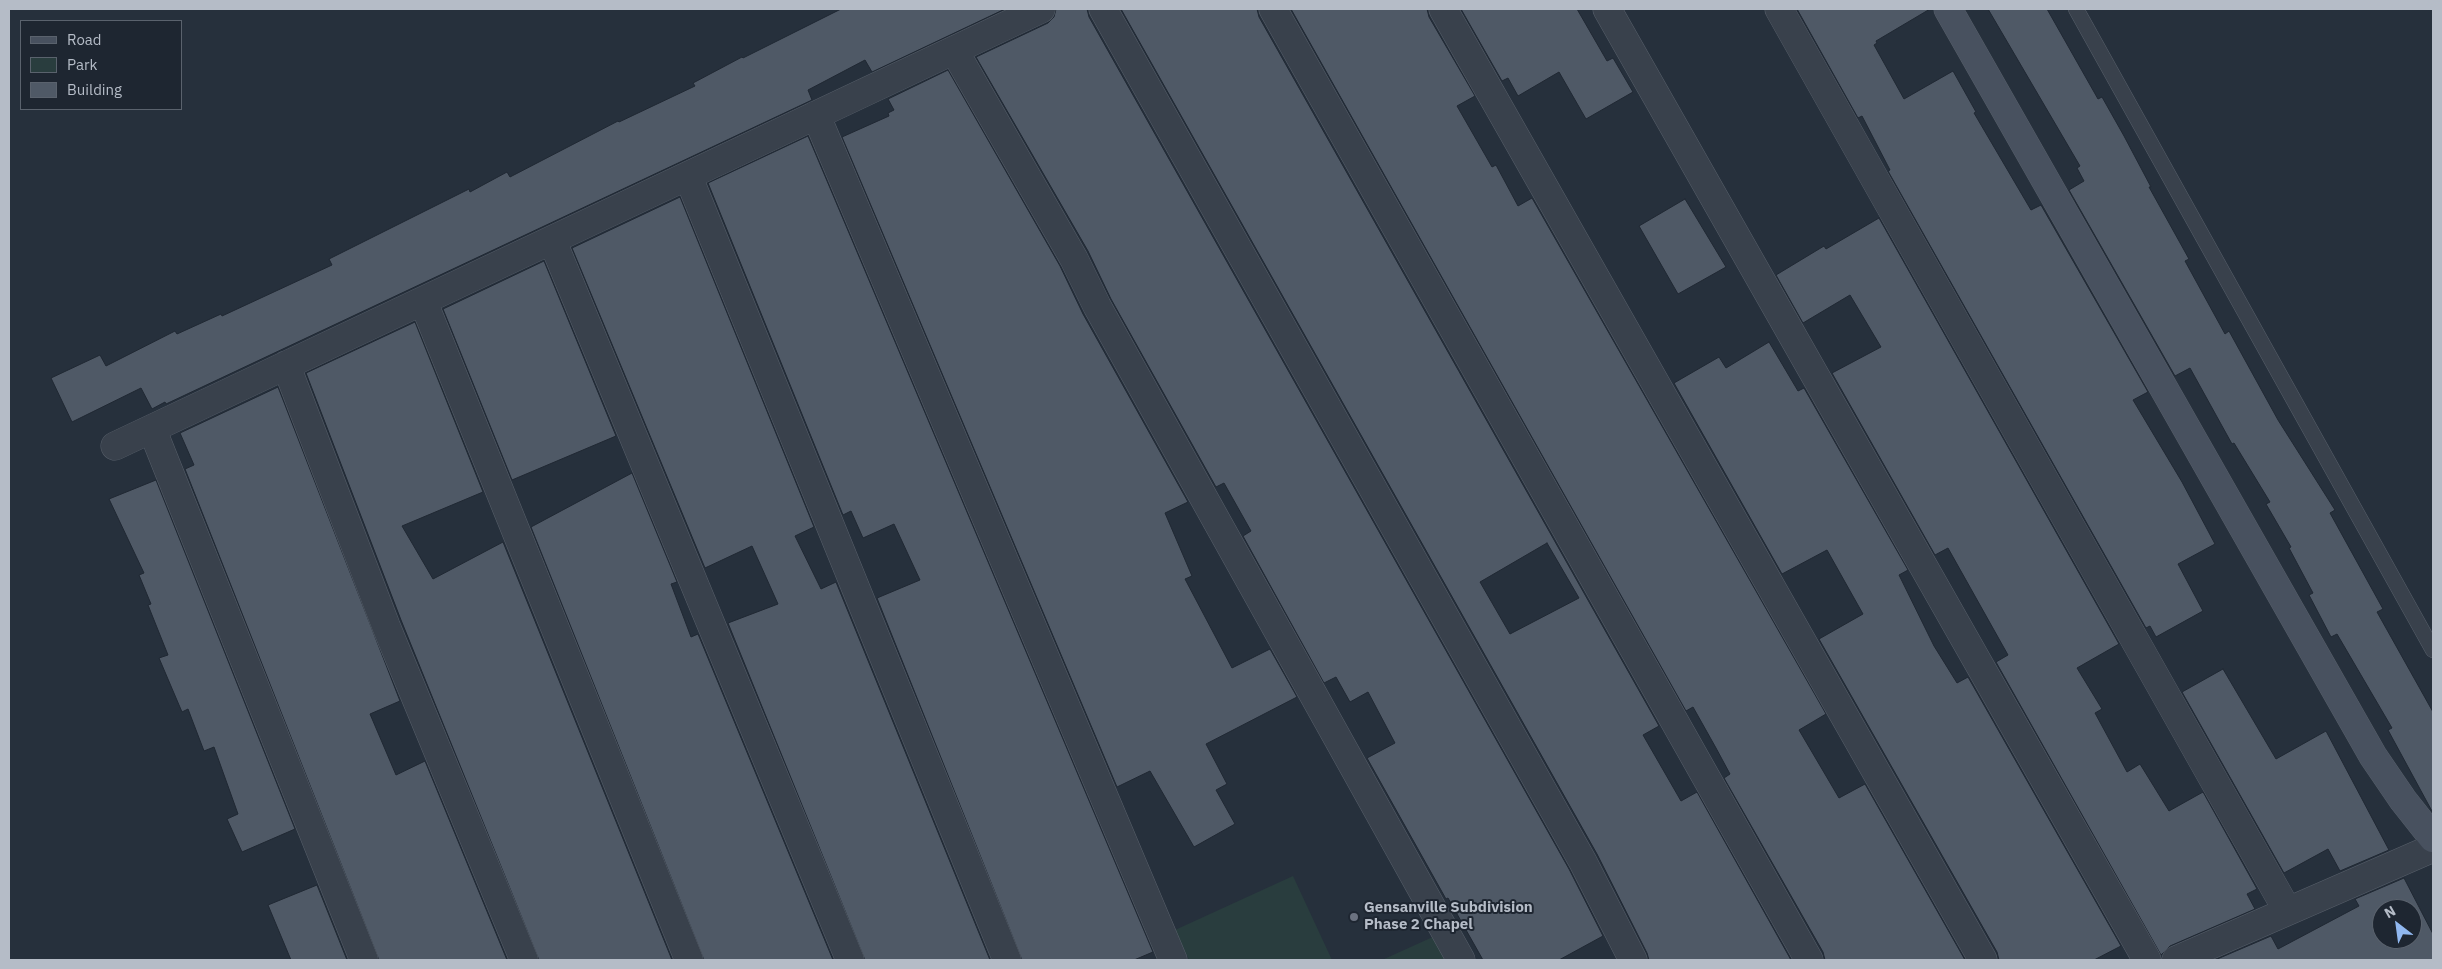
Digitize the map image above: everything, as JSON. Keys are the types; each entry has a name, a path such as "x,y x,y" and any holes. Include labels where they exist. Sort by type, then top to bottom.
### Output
{"street":[{"path":"115,446 1041,9"},
{"path":"1104,9 1583,862 1633,960"},
{"path":"1273,9 1809,960"},
{"path":"1443,9 1983,960"},
{"path":"1607,9 2148,960"},
{"path":"1779,9 2287,910"},
{"path":"1948,9 2373,756 2403,800 2433,838"},
{"path":"954,50 1074,259 1097,306 1461,960"},
{"path":"816,116 1173,960"},
{"path":"688,176 1007,960"},
{"path":"552,240 850,960"},
{"path":"423,301 690,960"},
{"path":"286,365 390,636 524,960"},
{"path":"152,429 364,960"},
{"path":"2176,960 2433,848"}],"lane":[{"path":"2076,9 2433,650"}],"green space":[{"path":"1293,876 1332,960 1189,960 1175,930"},
{"path":"1446,931 1459,960 1382,960"}],"building":[{"path":"841,9 1005,9 872,72 865,60 808,90 812,100 166,404 165,402 152,409 141,388 72,422 51,378 100,355 106,366 175,331 177,334 221,314 222,316 332,265 329,259 469,189 470,192 507,172 510,177 618,121 695,86 693,83 742,57"},
{"path":"1056,9 1087,9 1089,17 1569,869 1603,936 1559,960 1483,960 1448,898 1446,899 1367,758 1395,743 1368,692 1350,702 1336,677 1324,683 1243,536 1251,531 1224,483 1216,487 1111,299 1088,251 976,57 1048,23 1054,17"},
{"path":"1121,9 1257,9 1259,17 1659,726 1643,735 1681,801 1697,792 1791,960 1649,960 1597,854","holes":["1547,543 1579,598 1510,634 1480,582"]},
{"path":"1291,9 1427,9 1429,17 1475,96 1457,106 1492,167 1496,165 1518,206 1532,198 1826,714 1799,730 1839,798 1865,784 1965,960 1825,960 1823,952 1724,778 1730,774 1693,707 1686,711"},
{"path":"1461,9 1577,9 1607,61 1613,58 1633,92 1586,119 1559,72 1518,96 1508,78 1502,81"},
{"path":"1797,9 1930,9 1876,41 1877,43 1874,45 1904,99 1953,71 1976,112 1974,113 2031,210 2041,205 2148,392 2133,400 2182,482 2215,544 2178,564 2203,611 2156,637 2150,626 2146,628 1888,171 1890,170 1862,116 1858,118"},
{"path":"1988,9 2047,9 2098,99 2102,97 2124,136 2151,187 2149,187 2189,259 2185,261 2225,334 2229,331 2278,420 2335,510 2330,513 2383,609 2377,612 2433,712 2433,813 2388,730 2392,728 2337,634 2331,637 2309,595 2313,593 2289,548 2291,547 2266,504 2270,502 2234,443 2232,444 2190,368 2175,376 2069,190 2084,181 2077,168 2080,166"},
{"path":"948,70 1060,266 1083,314 1188,502 1165,513 1192,576 1185,579 1232,668 1270,649 1297,697 1206,744 1227,784 1216,790 1235,824 1194,847 1150,771 1117,787 842,137 889,116 888,113 894,110 888,99"},
{"path":"808,136 1153,952 1134,960 1022,960 877,598 920,580 894,524 863,538 851,511 843,515 708,183"},
{"path":"680,197 814,527 795,536 821,589 836,582 990,960 865,960 728,623 778,604 752,546 705,568 572,248"},
{"path":"1685,199 1726,267 1678,294 1639,226"},
{"path":"1879,218 2119,644 2077,668 2102,709 2095,713 2127,772 2140,764 2169,811 2203,792 2257,889 2247,894 2255,909 2170,946 2161,955 1996,662 2008,655 1948,548 1935,555 1832,373 1881,347 1850,295 1803,323 1776,275 1824,246 1826,249"},
{"path":"544,261 616,436 512,480 443,309"},
{"path":"415,322 483,492 402,526 433,579 503,542 672,960 539,960 401,620 306,373"},
{"path":"1769,342 1798,391 1804,388 1908,570 1899,575 1934,646 1957,683 1968,677 2121,946 2094,960 1999,960 1997,952 1819,639 1863,614 1827,550 1782,574 1674,383 1719,357 1726,368"},
{"path":"278,387 400,701 370,714 396,775 425,761 507,960 379,960 185,469 194,465 180,433"},
{"path":"632,473 677,582 671,584 691,637 698,634 833,960 704,960 531,527"},
{"path":"156,480 295,829 242,852 227,819 238,814 214,747 204,751 188,709 182,712 159,658 168,655 148,605 151,604 139,575 144,573 109,499"},
{"path":"2223,669 2276,759 2326,731 2389,850 2340,871 2328,849 2284,873 2182,692"},
{"path":"2404,878 2415,899 2372,899 2372,949 2422,949 2422,913 2433,934 2433,960 2215,960 2271,936 2278,949 2359,906 2355,899"},
{"path":"317,885 347,960 291,960 268,905"}],"place":[{"name":"Gensanville Subdivision Phase 2 Chapel","path":"1354,917"}]}
